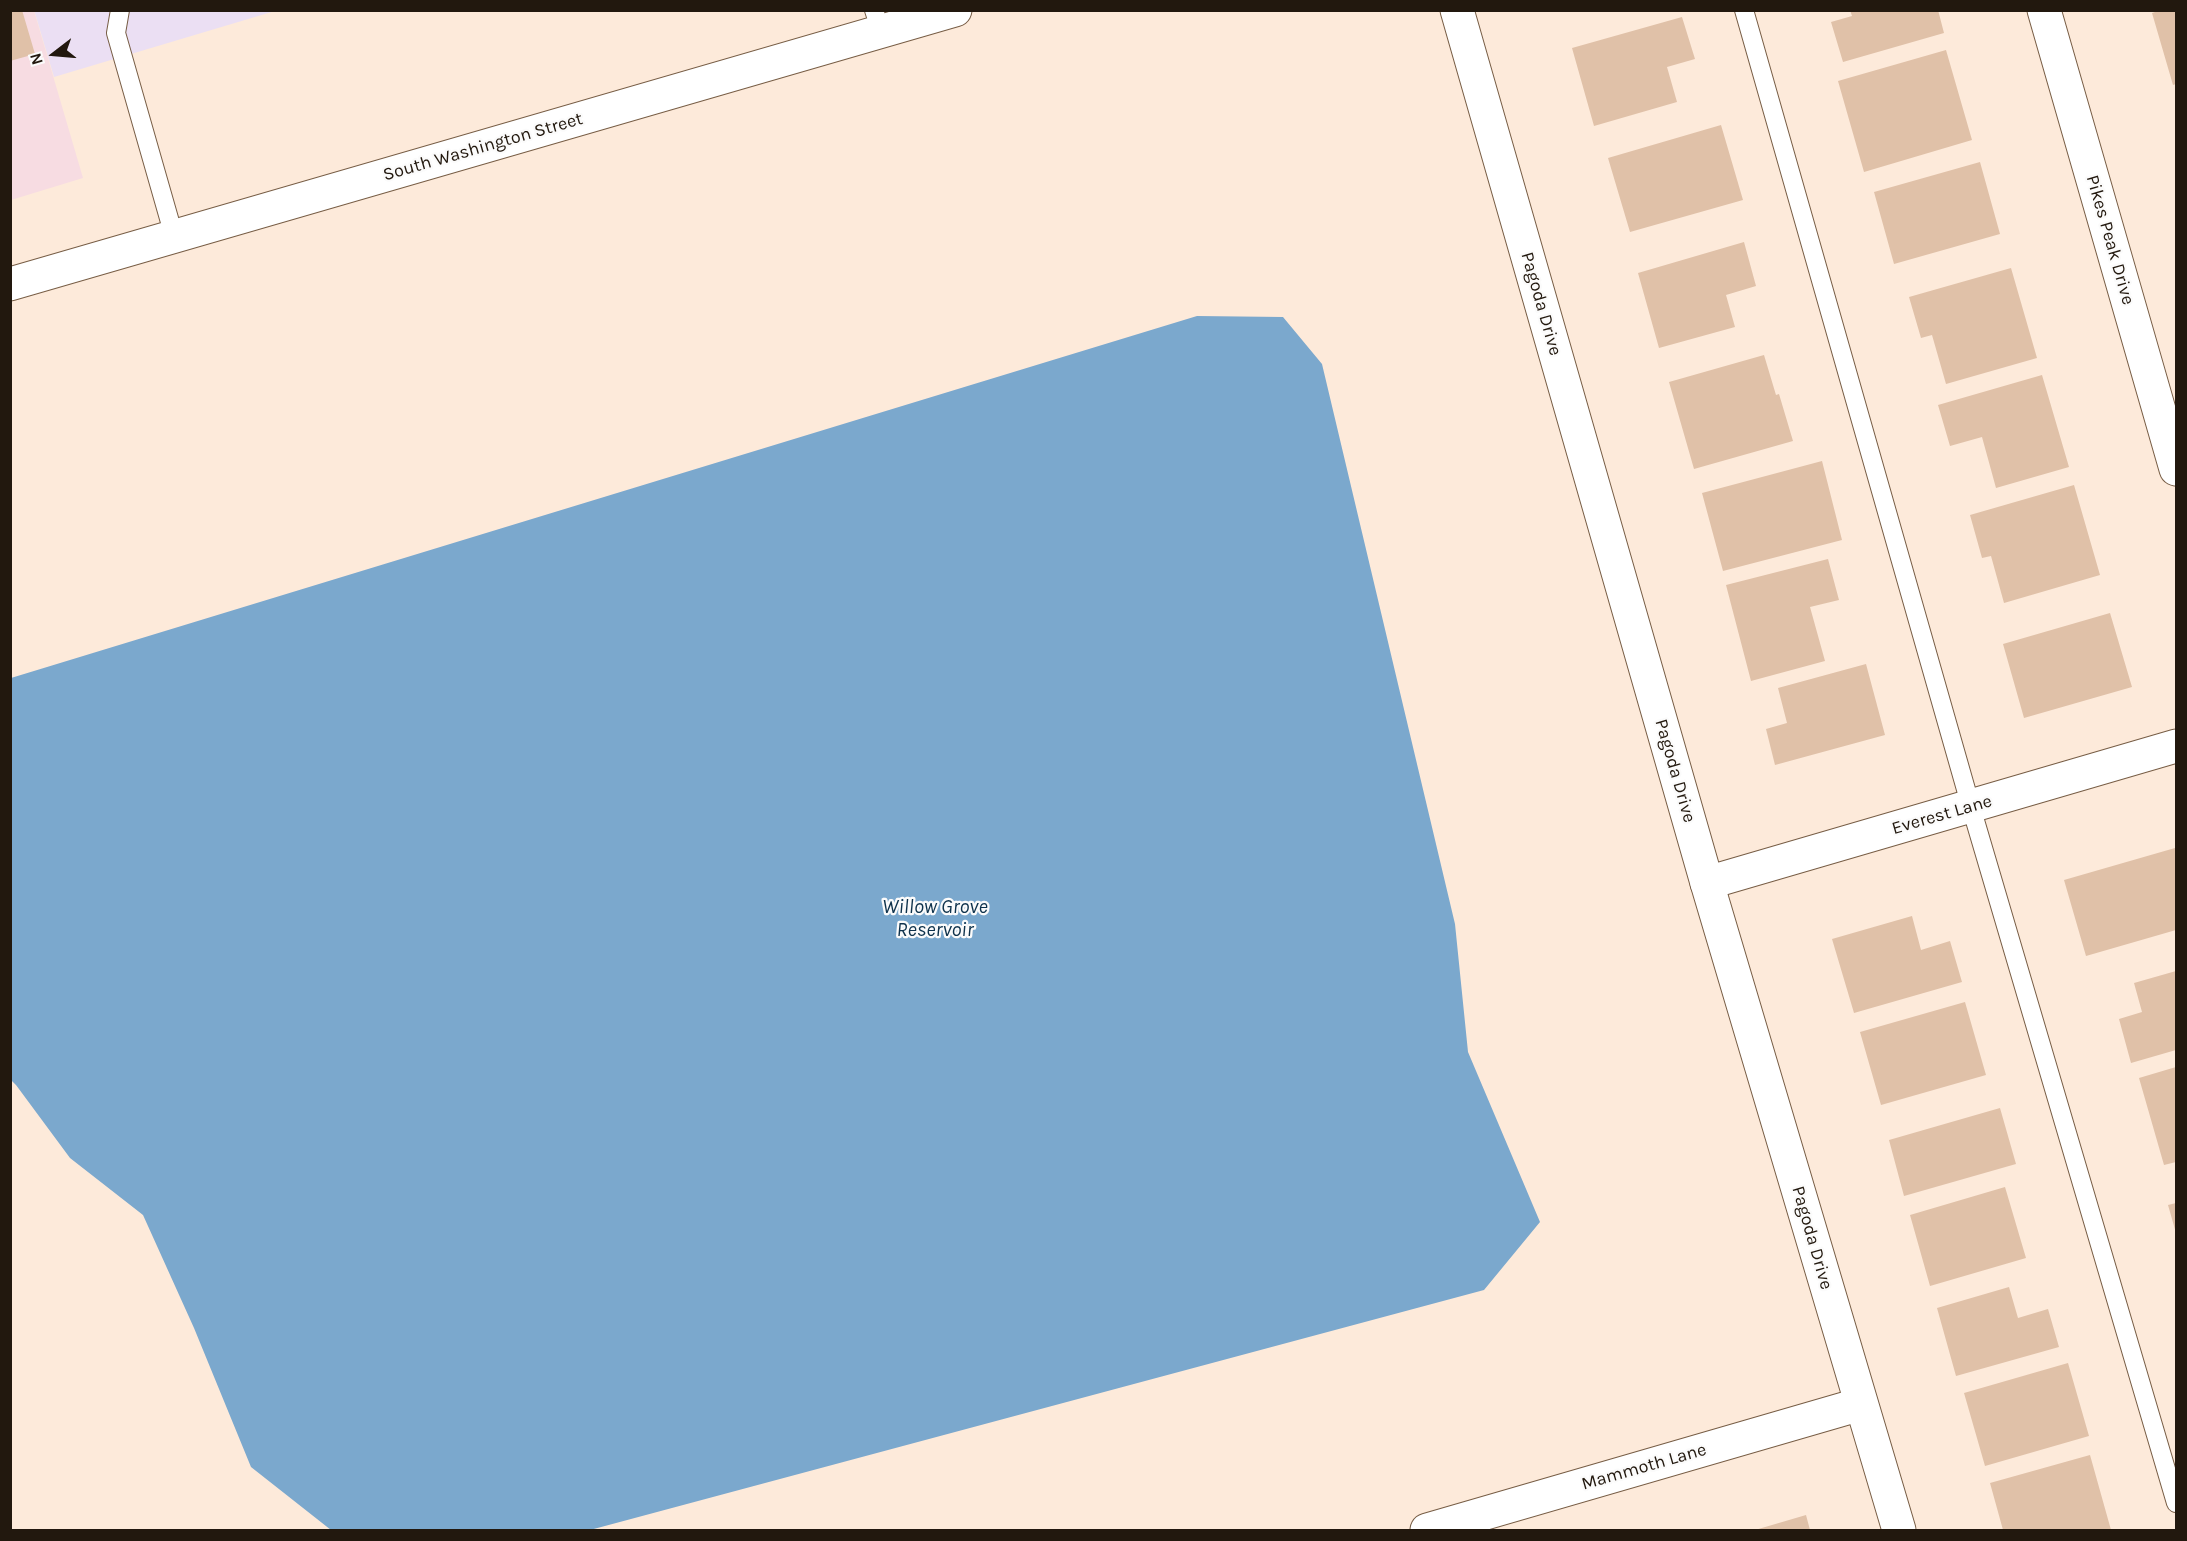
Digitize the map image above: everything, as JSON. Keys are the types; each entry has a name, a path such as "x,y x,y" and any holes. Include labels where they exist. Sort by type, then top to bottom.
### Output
{"street":[{"name":"South Washington Street","path":"10,284 878,21 955,10"},
{"name":"Pagoda Drive","path":"1457,10 1707,883 1899,1530"},
{"name":"Pikes Peak Drive","path":"2044,10 2176,469"},
{"name":"Everest Lane","path":"1707,883 2176,746"},
{"name":"Mammoth Lane","path":"1427,1530 1861,1404"}],"lane":[{"path":"120,10 116,33 174,236"},
{"path":"1744,10 1971,807 2176,1503"}],"shaded area":[{"path":"34,10 275,11 54,77"},
{"path":"11,11 34,11 83,178 11,200"}],"water":[{"name":"Willow Grove Reservoir","path":"1197,316 1283,317 1322,364 1455,924 1468,1052 1540,1222 1484,1290 590,1530 331,1530 251,1467 194,1328 143,1215 70,1158 11,1080 11,678"}],"building":[{"path":"10,10 22,10 35,54 10,61"},
{"path":"1850,10 1938,10 1944,33 1843,62 1831,22 1852,16"},
{"path":"2161,10 2176,10 2176,84 2173,85 2152,13"},
{"path":"1682,17 1695,59 1667,67 1677,102 1594,126 1572,48"},
{"path":"1946,50 1972,140 1864,172 1838,81"},
{"path":"1721,125 1743,200 1630,232 1608,158"},
{"path":"1980,162 2000,234 1894,264 1874,192"},
{"path":"1744,242 1756,286 1726,295 1735,327 1659,348 1638,273"},
{"path":"2011,268 2037,358 1946,384 1932,335 1921,338 1909,297"},
{"path":"1764,355 1793,441 1694,469 1669,382"},
{"path":"2042,375 2069,467 1996,488 1982,437 1950,446 1938,405"},
{"path":"1822,461 1842,540 1723,571 1702,493"},
{"path":"2074,485 2100,575 2004,603 1991,556 1982,558 1970,515"},
{"path":"1828,559 1839,600 1810,607 1825,661 1751,681 1726,585"},
{"path":"2110,613 2132,687 2024,718 2003,644"},
{"path":"1866,664 1885,735 1775,765 1766,729 1787,723 1778,688"},
{"path":"2175,848 2176,930 2086,956 2064,880"},
{"path":"1912,916 1921,950 1950,941 1962,982 1854,1013 1832,939"},
{"path":"2176,971 2176,1050 2131,1063 2119,1019 2142,1012 2134,983"},
{"path":"1965,1002 1986,1075 1881,1105 1860,1032"},
{"path":"2176,1067 2176,1162 2164,1165 2139,1078"},
{"path":"2000,1108 2016,1164 1904,1196 1889,1140"},
{"path":"2005,1187 2026,1258 1930,1286 1910,1215"},
{"path":"2176,1203 2176,1233 2168,1205"},
{"path":"2009,1287 2018,1318 2048,1309 2059,1347 1956,1376 1937,1308"},
{"path":"2068,1363 2089,1436 1985,1466 1964,1393"},
{"path":"2090,1455 2111,1530 2003,1530 1990,1483"},
{"path":"1806,1515 1810,1530 1755,1530"}]}
